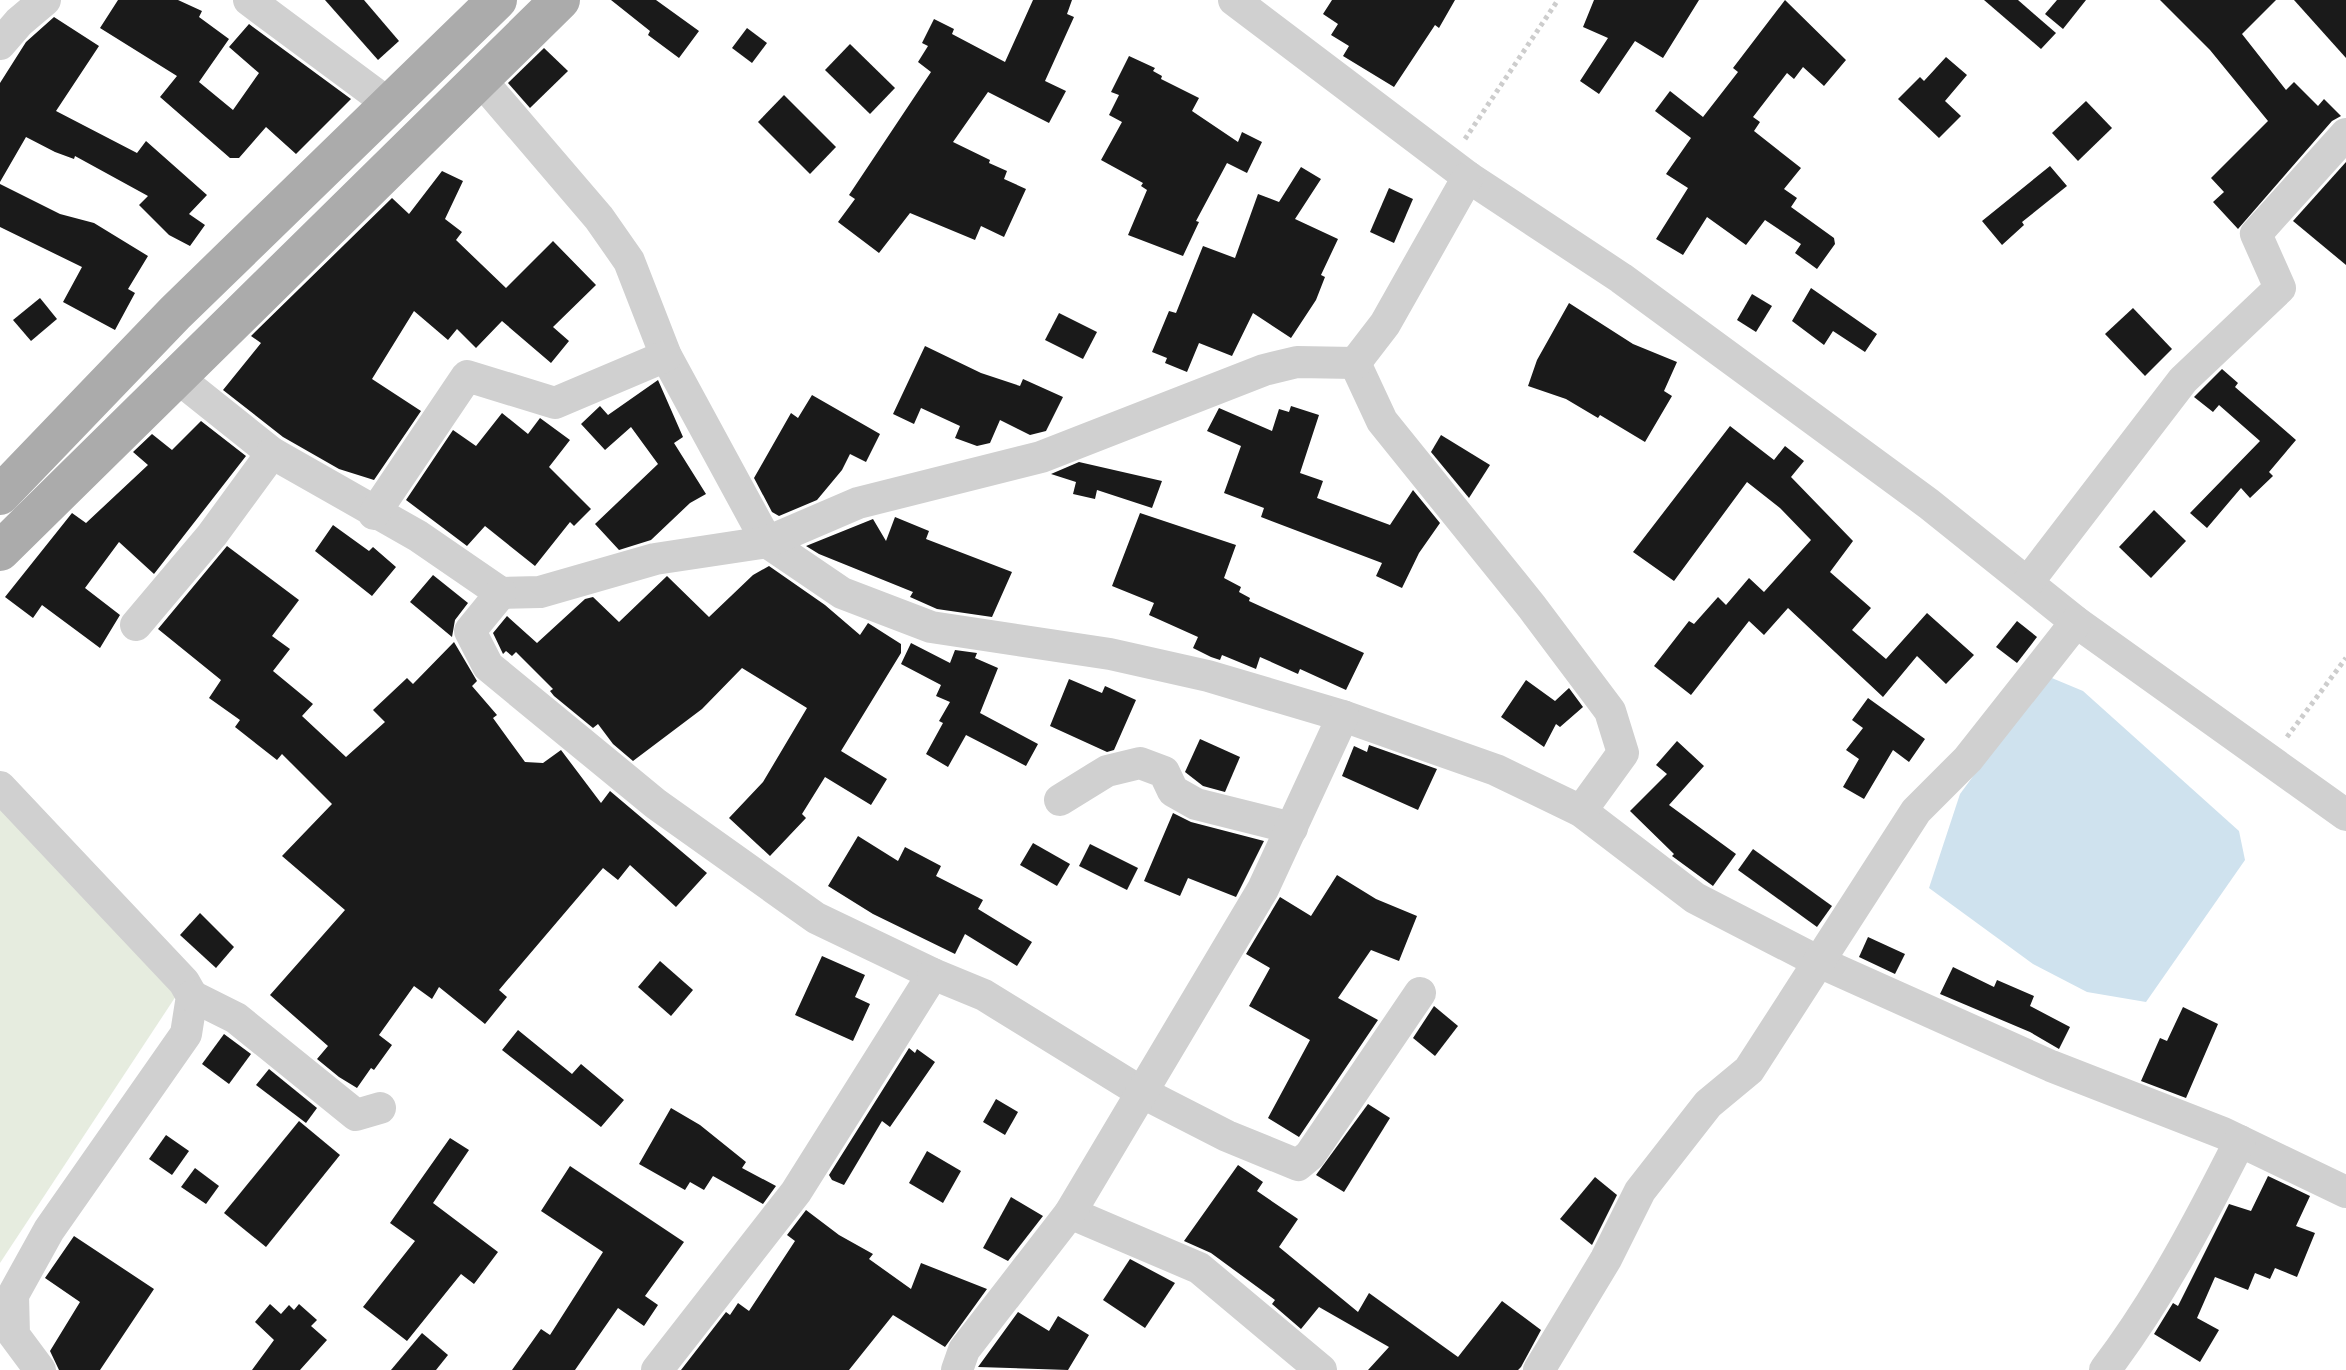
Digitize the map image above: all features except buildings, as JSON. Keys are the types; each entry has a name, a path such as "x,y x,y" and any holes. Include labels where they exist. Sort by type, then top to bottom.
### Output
{"main road":[{"path":"0,495 164,324 497,0"},
{"path":"0,551 560,0"}],"street":[{"path":"0,44 19,22 45,0"},
{"path":"249,0 389,104"},
{"path":"1234,0 1458,170 1621,278 1929,504 2076,622 2346,815"},
{"path":"480,79 599,218 629,261 666,356 767,542 842,593 931,627 1166,666 1343,716 1496,770 1581,811 1695,898 1819,962 2051,1066 2240,1141 2346,1192"},
{"path":"2028,582 2183,380 2280,288 2256,234 2346,134"},
{"path":"1355,363 1385,324 1458,170"},
{"path":"374,514 467,376 555,403 666,356"},
{"path":"178,378 272,453 374,514 418,536 501,593 540,592 655,559 767,542 858,503 1041,457 1264,370 1297,362 1355,363"},
{"path":"1355,363 1382,421 1532,607 1610,711 1623,753 1581,811"},
{"path":"136,625 212,535 272,453"},
{"path":"501,593 470,631 488,666 656,804 816,918 984,995 1141,1092 1227,1136 1298,1165 1310,1155 1420,993"},
{"path":"1539,1370 1606,1259 1640,1191 1708,1104 1749,1070 1916,811 1968,759 2076,622"},
{"path":"957,1370 964,1350 1070,1213 1263,889 1343,716"},
{"path":"1060,800 1107,771 1140,763 1164,772 1173,791 1196,804 1292,828"},
{"path":"0,787 184,982 192,996 236,1018 356,1115 380,1108"},
{"path":"657,1370 796,1192 933,974"},
{"path":"40,1370 14,1335 6,1292 186,1034 192,996"},
{"path":"2105,1370 2138,1327 2168,1277 2240,1141"},
{"path":"1070,1213 1199,1268 1321,1370"}],"path":[{"path":"1458,170 1558,0"},
{"path":"2270,760 2346,658"}],"shaded area":[{"path":"0,808 176,996 0,1263"}],"water":[{"path":"2047,676 2083,691 2239,831 2245,860 2146,1002 2087,992 2033,964 1929,888 1960,794"}]}
